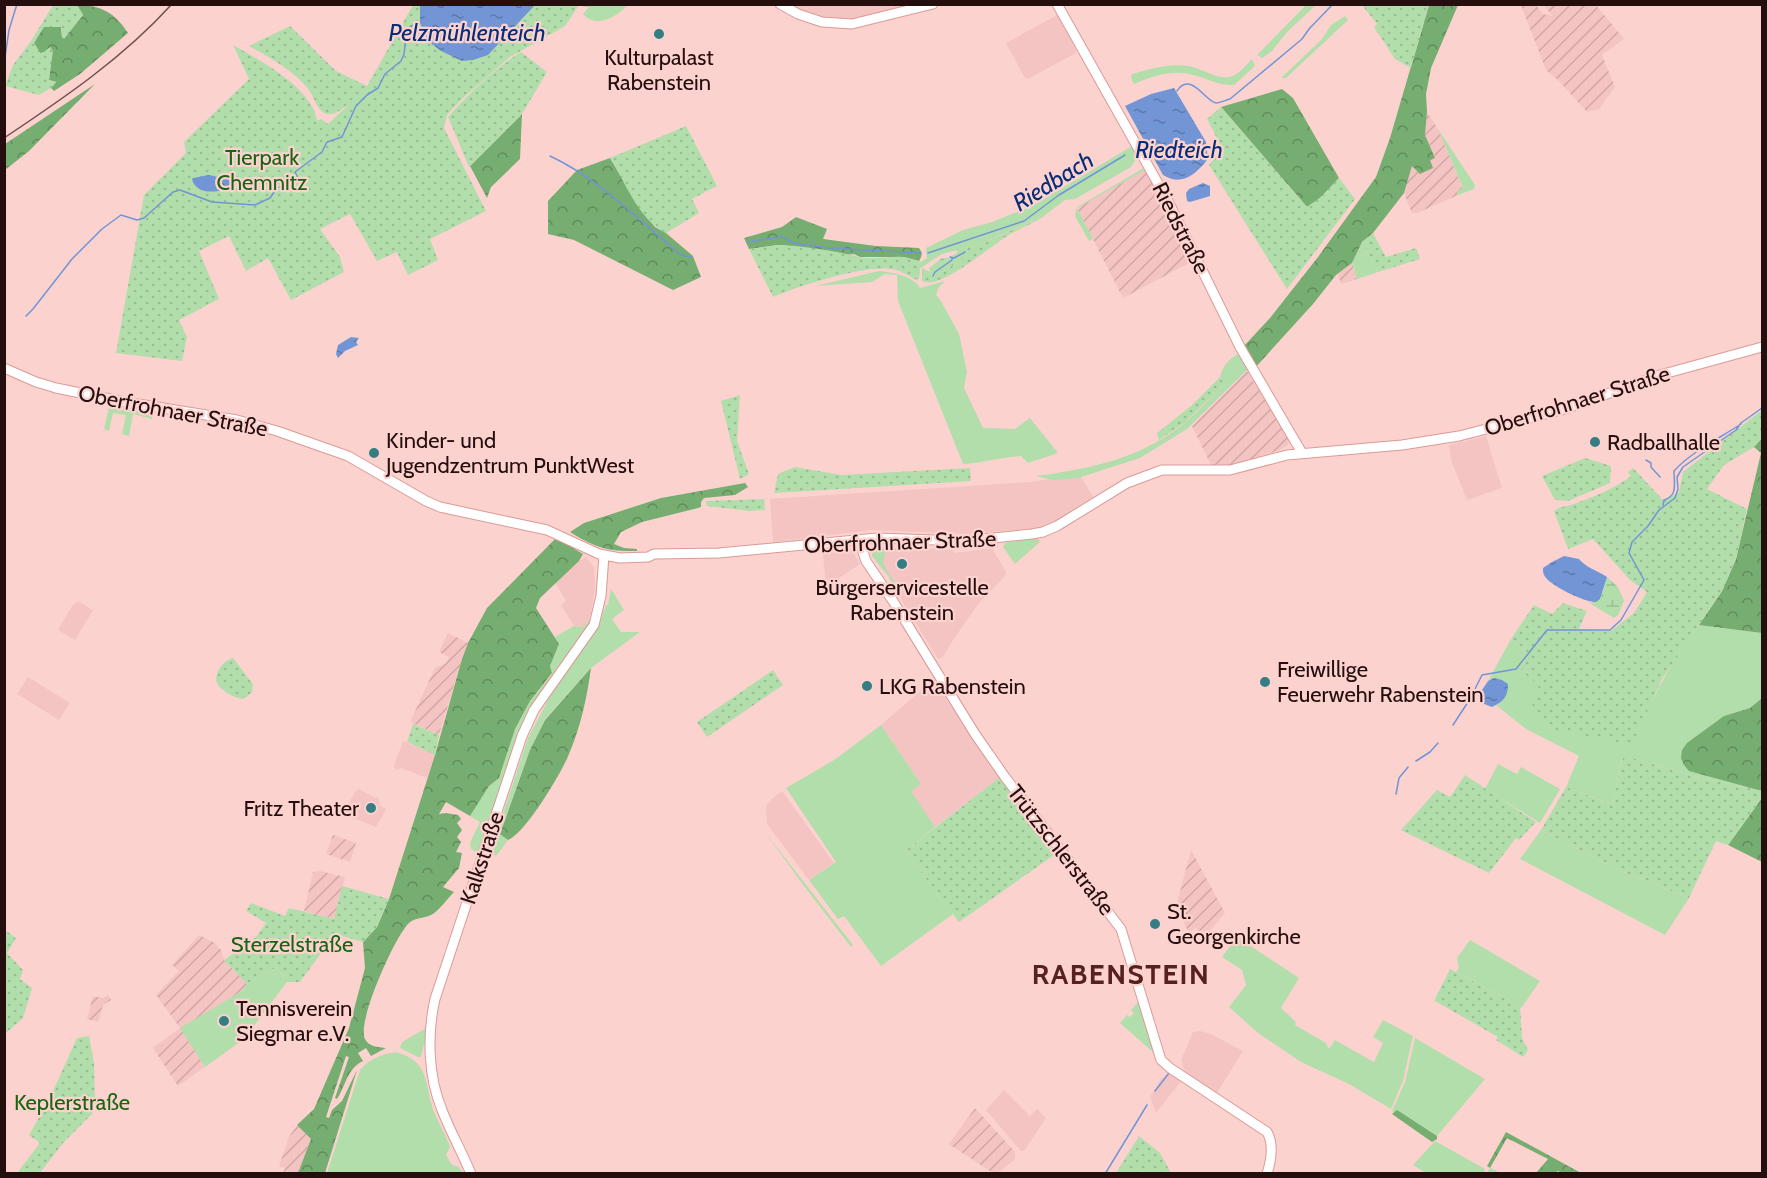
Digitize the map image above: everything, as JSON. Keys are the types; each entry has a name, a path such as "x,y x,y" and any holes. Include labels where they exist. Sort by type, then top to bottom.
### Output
{"main road":[{"path":"780,4 798,14 822,22 852,24 933,4"},
{"name":"Riedstraße","path":"1057,4 1169,203 1240,347 1302,453"},
{"name":"Oberfrohnaer Straße","path":"4,368 56,388 237,420 276,431 348,456 440,507 547,530 604,555 620,558 719,553 894,537 975,540 1043,532 1057,526 1127,483 1162,470 1230,470 1287,455 1422,442 1459,436 1565,409 1660,375 1762,347"},
{"name":"Trützschlerstraße","path":"859,540 866,561 894,602 975,734 1120,929 1161,1060 1261,1127 1270,1138 1271,1154 1267,1173"},
{"name":"Kalkstraße","path":"471,1173 436,1095 431,1065 432,1013 447,960 522,736 534,710 590,631 597,616 604,555"}],"shaded area":[{"path":"788,5 921,5 837,22 800,12"},
{"path":"1521,5 1536,5 1543,14 1553,16 1543,5 1596,5 1624,39 1602,55 1615,87 1599,109 1587,112 1546,70"},
{"path":"1057,15 1076,53 1028,79 1025,78 1006,43"},
{"path":"1427,112 1438,129 1463,189 1457,191 1458,195 1417,213 1412,213 1404,193 1412,166 1435,157 1425,135"},
{"path":"1145,170 1193,261 1123,298 1077,208"},
{"path":"1352,263 1357,279 1341,284 1338,274"},
{"path":"1247,371 1289,440 1288,445 1280,450 1230,466 1211,465 1192,426"},
{"path":"1486,436 1502,488 1467,500 1451,460 1449,445"},
{"path":"1080,475 1093,497 1042,528 963,534 872,530 773,542 770,499 1030,482"},
{"path":"871,547 940,549 952,550 955,553 992,548 1006,572 1005,576 979,603 943,657 938,659 889,577 872,556"},
{"path":"852,550 860,564 830,584 825,577 823,554"},
{"path":"586,557 594,567 595,587 591,614 584,627 574,626 561,605 566,601 555,582"},
{"path":"78,601 93,610 75,640 58,630 72,606"},
{"path":"448,633 468,643 439,735 410,722 435,668 446,663 449,657 439,652"},
{"path":"28,677 70,703 59,720 17,694"},
{"path":"931,682 935,683 1000,777 935,827 911,791 921,784 881,725"},
{"path":"403,741 435,755 427,778 401,768 396,770 394,766"},
{"path":"359,789 375,798 379,797 379,805 386,809 376,827 343,814"},
{"path":"782,791 834,863 809,880 767,824 766,806"},
{"path":"333,835 356,843 350,862 326,854"},
{"path":"1191,850 1225,913 1204,938 1196,928 1189,933 1176,907"},
{"path":"320,871 345,877 334,919 304,911 313,872"},
{"path":"199,935 215,943 221,950 224,960 247,984 242,991 181,1028 205,1067 178,1086 153,1048 180,1028 156,995 179,971 172,965"},
{"path":"108,995 111,1000 103,1005 98,1022 87,1019 93,996 103,998"},
{"path":"1193,1032 1211,1034 1243,1051 1217,1093 1185,1072 1181,1060"},
{"path":"1169,1074 1181,1081 1156,1113 1150,1097 1161,1079"},
{"path":"1004,1090 1030,1116 1037,1109 1046,1118 1024,1151 1021,1151 986,1110"},
{"path":"975,1108 1015,1152 1015,1159 998,1173 993,1173 949,1144"},
{"path":"297,1125 311,1139 298,1173 283,1173 285,1168 279,1166 289,1137"}],"green space":[{"path":"53,5 77,5 83,15 64,39 61,27 44,27 34,43 40,53 50,47 53,51 49,80 56,82 39,95 5,86 13,65"},
{"path":"77,5 107,12 118,20 128,33 80,74 54,91 51,88 56,82 49,80 50,69 44,53 40,53 34,43 43,27 61,26 64,38 83,15"},
{"name":"Tierpark Chemnitz","path":"413,5 579,5 565,26 510,57 447,115 444,128 486,211 430,239 438,260 408,275 397,252 377,261 350,214 320,229 340,257 344,272 291,300 268,258 246,271 229,236 199,251 219,299 179,320 187,337 182,361 116,353 144,195 186,153 184,142 249,79 233,45 296,86 306,97 317,121 321,119 328,124 349,104 334,113 324,113 309,90 296,76 249,46 290,26 336,71 367,86"},
{"path":"585,5 628,5 606,20 594,21 583,14 589,7 583,7"},
{"path":"1306,5 1316,5 1287,32 1272,51 1262,58 1257,55"},
{"path":"1362,5 1429,5 1411,68 1395,59 1374,27 1377,24"},
{"path":"1429,5 1458,5 1431,68 1426,94 1425,135 1435,158 1430,160 1433,168 1420,174 1412,166 1404,193 1373,233 1362,242 1352,263 1336,275 1254,369 1244,346 1270,318 1318,257 1376,177 1390,138"},
{"path":"1345,16 1348,20 1286,78 1281,78 1322,39 1331,25"},
{"path":"521,52 547,72 522,114 469,167 448,117 482,82"},
{"path":"1252,59 1255,66 1234,85 1222,84 1185,73 1155,76 1134,84 1131,78 1132,74 1174,65 1188,66 1229,77 1239,72"},
{"path":"95,84 29,151 5,170 5,144"},
{"path":"1282,89 1293,98 1339,178 1320,198 1307,207 1221,107"},
{"path":"1221,107 1307,207 1320,198 1339,178 1355,199 1287,289 1209,165 1222,148 1207,119"},
{"path":"522,114 520,159 491,187 487,198 470,166"},
{"path":"686,126 717,186 692,199 699,213 666,233 656,227 640,210 610,158"},
{"path":"1438,129 1475,185 1474,189 1458,195 1457,191 1463,188"},
{"path":"1132,146 1138,156 1131,167 1075,199 1065,200 1040,219 981,244 942,254 919,269 921,262 927,258 926,248 963,230 992,222 1034,205"},
{"path":"610,158 641,210 655,227 666,233 693,256 701,277 673,290 574,240 548,234 548,201 577,170"},
{"path":"1142,169 1145,170 1077,208 1093,239 1089,241 1075,216 1077,207"},
{"path":"796,217 827,229 823,239 876,246 919,248 921,256 919,261 904,257 860,257 854,254 846,255 778,245 749,249 744,238 782,227"},
{"path":"1039,218 1010,234 953,273 930,282 922,281 922,268 931,275 939,274 965,258 965,253 956,250 981,244"},
{"path":"1373,233 1386,257 1416,248 1420,259 1378,272 1362,242"},
{"path":"1362,242 1378,272 1357,279 1352,263"},
{"path":"778,245 820,249 865,258 908,258 921,262 919,279 891,269 865,270 814,282 773,297 749,249"},
{"path":"958,252 965,252 965,258 939,274 931,275 929,268 942,258 949,258"},
{"path":"879,271 896,274 913,280 920,288 945,281 939,287 936,295 959,334 967,372 964,388 983,428 1015,429 1030,418 1058,453 1028,463 1021,456 963,464 898,301 897,275 885,274 872,282 815,286"},
{"path":"1239,353 1248,369 1187,429 1140,458 1078,478 1052,480 1036,476 1113,461 1166,437 1188,420 1226,383 1220,377 1224,366"},
{"path":"1220,377 1226,383 1184,423 1159,440 1157,433 1191,406"},
{"path":"740,395 737,441 749,474 740,479 721,401"},
{"path":"109,407 152,413 152,419 133,414 129,436 122,434 126,415 113,413 109,431 104,429"},
{"path":"1762,410 1762,438 1754,447 1724,465 1707,489 1747,509 1736,559 1722,591 1662,679 1632,745 1555,730 1532,707 1539,685 1521,671 1527,652 1511,639 1534,605 1552,614 1563,603 1587,611 1579,629 1611,631 1634,613 1647,592 1630,580 1593,539 1568,549 1554,511 1617,485 1631,476 1628,472 1633,468 1664,501 1679,492 1683,472"},
{"path":"1762,438 1762,633 1699,625 1722,591 1736,559 1761,453 1754,447"},
{"path":"1585,458 1611,466 1610,483 1568,501 1555,500 1542,476"},
{"path":"795,467 841,475 970,468 971,481 774,493 778,474"},
{"path":"745,483 748,487 735,495 704,498 701,507 642,522 621,532 614,544 637,549 637,551 618,551 602,547 570,532 584,523 661,498"},
{"path":"764,499 765,510 750,511 707,506 706,501"},
{"path":"556,538 583,554 579,561 540,598 536,608 559,644 550,666 552,673 530,701 515,729 499,778 489,786 470,816 446,802 439,814 458,815 461,819 457,823 462,830 457,837 461,842 456,852 462,853 459,868 443,887 454,892 434,913 409,923 395,944 371,999 364,1030 365,1039 369,1044 386,1048 371,1056 366,1048 358,1053 363,1061 353,1068 337,1099 335,1098 349,1057 346,1056 326,1117 329,1118 332,1110 342,1101 357,1070 325,1173 298,1173 311,1139 297,1125 314,1109 349,1028 365,968 363,942 377,927 389,899 468,643 487,608"},
{"path":"1038,538 1040,542 1015,564 1003,547 1005,543"},
{"path":"871,547 883,547 886,552 884,563 898,593 889,577 872,556"},
{"path":"1607,577 1618,587 1624,601 1618,615 1614,618 1586,601 1591,603 1602,594"},
{"path":"611,589 624,610 612,619 621,632 640,632 591,668 545,719 530,750 500,833 508,840 497,855 489,856 528,738 555,687 598,627 606,605 608,605"},
{"path":"590,618 593,619 532,708 480,849 476,852 471,849 470,844 480,822 470,816 489,786 499,778 515,729 530,701 552,674 550,666 559,644 555,637 574,626 584,627"},
{"path":"1699,625 1762,633 1762,698 1750,708 1724,716 1740,783 1762,791 1688,775 1629,757 1622,760 1620,765 1613,805 1566,787 1579,756 1526,729 1496,705 1501,703 1488,681 1511,639 1527,652 1521,671 1632,745 1661,683"},
{"path":"233,658 253,684 252,692 245,698 237,698 228,694 216,681 220,667"},
{"path":"591,668 580,722 565,763 533,815 524,827 508,840 500,834 530,750 545,720"},
{"path":"773,670 783,685 707,737 697,722"},
{"path":"1762,698 1762,791 1689,771 1681,758 1682,750 1687,743 1724,716 1750,708"},
{"path":"413,724 439,735 435,755 407,742"},
{"path":"881,725 921,784 911,791 935,827 905,851 953,914 881,966 844,916 838,919 809,880 836,862 786,788 834,760"},
{"path":"1624,757 1688,775 1762,791 1762,798 1728,845 1716,841 1689,898 1623,872 1541,830 1566,787 1613,805 1620,765"},
{"path":"1498,764 1517,774 1521,767 1560,789 1540,823 1485,789"},
{"path":"1465,775 1536,822 1519,840 1516,838 1489,873 1401,830 1437,790 1450,797"},
{"path":"1000,777 1057,853 959,922 905,851"},
{"path":"1762,798 1762,862 1728,845"},
{"path":"1541,830 1623,872 1689,898 1665,935 1520,859"},
{"path":"764,831 853,945 851,947 804,886"},
{"name":"Sterzelstraße","path":"342,886 389,899 377,927 363,942 335,934 300,982 287,982 276,967 247,984 224,960 256,937 266,923 246,911 251,903 285,916 289,908 334,919"},
{"path":"4,929 16,938 7,953 23,970 20,979 32,988 23,1018 5,1034"},
{"path":"1237,937 1299,978 1281,1008 1296,1022 1295,1025 1326,1043 1329,1049 1335,1040 1374,1062 1383,1043 1373,1037 1383,1020 1413,1036 1403,1081 1391,1109 1349,1084 1301,1062 1258,1033 1229,1007 1246,985 1242,970 1222,957"},
{"path":"1470,940 1540,981 1522,1007 1520,1008 1456,972 1459,968 1457,958"},
{"name":"Tennisverein Siegmar e.V.","path":"276,967 287,982 244,1039 205,1067 180,1028 242,991 247,984"},
{"path":"1450,969 1520,1006 1522,1038 1528,1050 1523,1057 1496,1040 1498,1037 1435,1001 1433,1003"},
{"path":"1138,1002 1155,1054 1120,1023 1127,1015 1130,1017 1134,1013 1131,1010"},
{"path":"426,1028 421,1057 400,1048 402,1042"},
{"name":"Keplerstraße","path":"89,1036 94,1063 95,1101 92,1114 63,1143 40,1173 17,1173 40,1143 29,1135 48,1102 77,1038"},
{"path":"1415,1038 1485,1079 1437,1136 1397,1111 1394,1113 1392,1111 1405,1082"},
{"path":"396,1052 407,1056 421,1068 434,1112 450,1147 446,1155 452,1165 459,1167 463,1173 327,1173 360,1070 376,1058"},
{"path":"1397,1110 1437,1136 1437,1139 1432,1142 1392,1114"},
{"path":"1506,1132 1581,1173 1558,1171 1536,1173 1548,1159 1507,1138 1490,1168 1487,1166"},
{"path":"1139,1136 1160,1153 1171,1173 1116,1173"},
{"path":"1435,1141 1485,1169 1484,1172 1490,1168 1497,1171 1496,1174 1426,1173 1413,1165"}],"water":[{"name":"Pelzmühlenteich","path":"420,4 535,5 488,55 462,61 441,51 428,41 420,23"},
{"name":"Riedteich","path":"1174,88 1206,142 1208,159 1193,174 1176,180 1163,175 1125,106 1151,94"},
{"path":"209,175 232,180 233,186 209,192 203,191 194,184 193,178"},
{"path":"1203,183 1210,186 1210,196 1187,201 1186,193 1189,189"},
{"path":"351,337 359,338 356,342 358,345 345,351 338,358 336,354 338,345"},
{"path":"1564,556 1579,559 1588,567 1607,577 1600,599 1591,602 1577,597 1546,578 1543,568"},
{"path":"1494,678 1508,684 1508,689 1504,698 1492,707 1479,702 1478,696 1488,681"}],"waterway":[{"path":"4,64 9,30 17,4"},
{"name":"Riedbach","path":"1177,91 1182,85 1187,84 1192,85 1216,103 1230,99 1302,39 1333,4"},
{"path":"26,316 72,259 102,229 121,215 137,220 144,218 173,192 180,190 212,202 255,205 270,198 277,188 294,181 298,178 295,172 322,152 327,142 342,137 356,106 378,88 385,74 401,61 407,30 420,23"},
{"name":"Riedbach","path":"928,253 1024,221 1059,195 1125,155"},
{"name":"Riedbach","path":"550,156 603,189 681,255 691,257"},
{"name":"Riedbach","path":"747,242 782,237 794,243 829,248 921,253"},
{"path":"950,257 954,258 965,252"},
{"path":"933,276 952,258"},
{"path":"1453,725 1482,675 1516,669 1547,630 1610,630 1621,620 1644,580 1629,553 1632,542 1648,526 1659,510 1675,498 1678,489 1677,477 1683,467 1736,430 1741,423 1762,408"},
{"path":"1663,505 1664,500 1673,492 1674,471 1697,451 1741,424"},
{"path":"1646,460 1651,463 1651,467 1660,477"},
{"path":"1416,761 1430,752 1438,743"},
{"path":"1396,794 1399,778 1408,767"},
{"path":"1155,1091 1169,1073"},
{"path":"1105,1174 1147,1105"}],"railway":[{"path":"4,138 113,60 172,4"}],"place":[{"name":"Kulturpalast Rabenstein","path":"659,34"},
{"name":"Radballhalle","path":"1595,442"},
{"name":"Kinder- und Jugendzentrum PunktWest","path":"374,453"},
{"name":"Bürgerservicestelle Rabenstein","path":"902,564"},
{"name":"Freiwillige Feuerwehr Rabenstein","path":"1265,682"},
{"name":"LKG Rabenstein","path":"867,686"},
{"name":"Fritz Theater","path":"371,808"},
{"name":"St. Georgenkirche","path":"1155,924"},
{"name":"Tennisverein Siegmar e.V.","path":"224,1021"}],"district":[{"name":"RABENSTEIN","path":"1121,974"}]}
